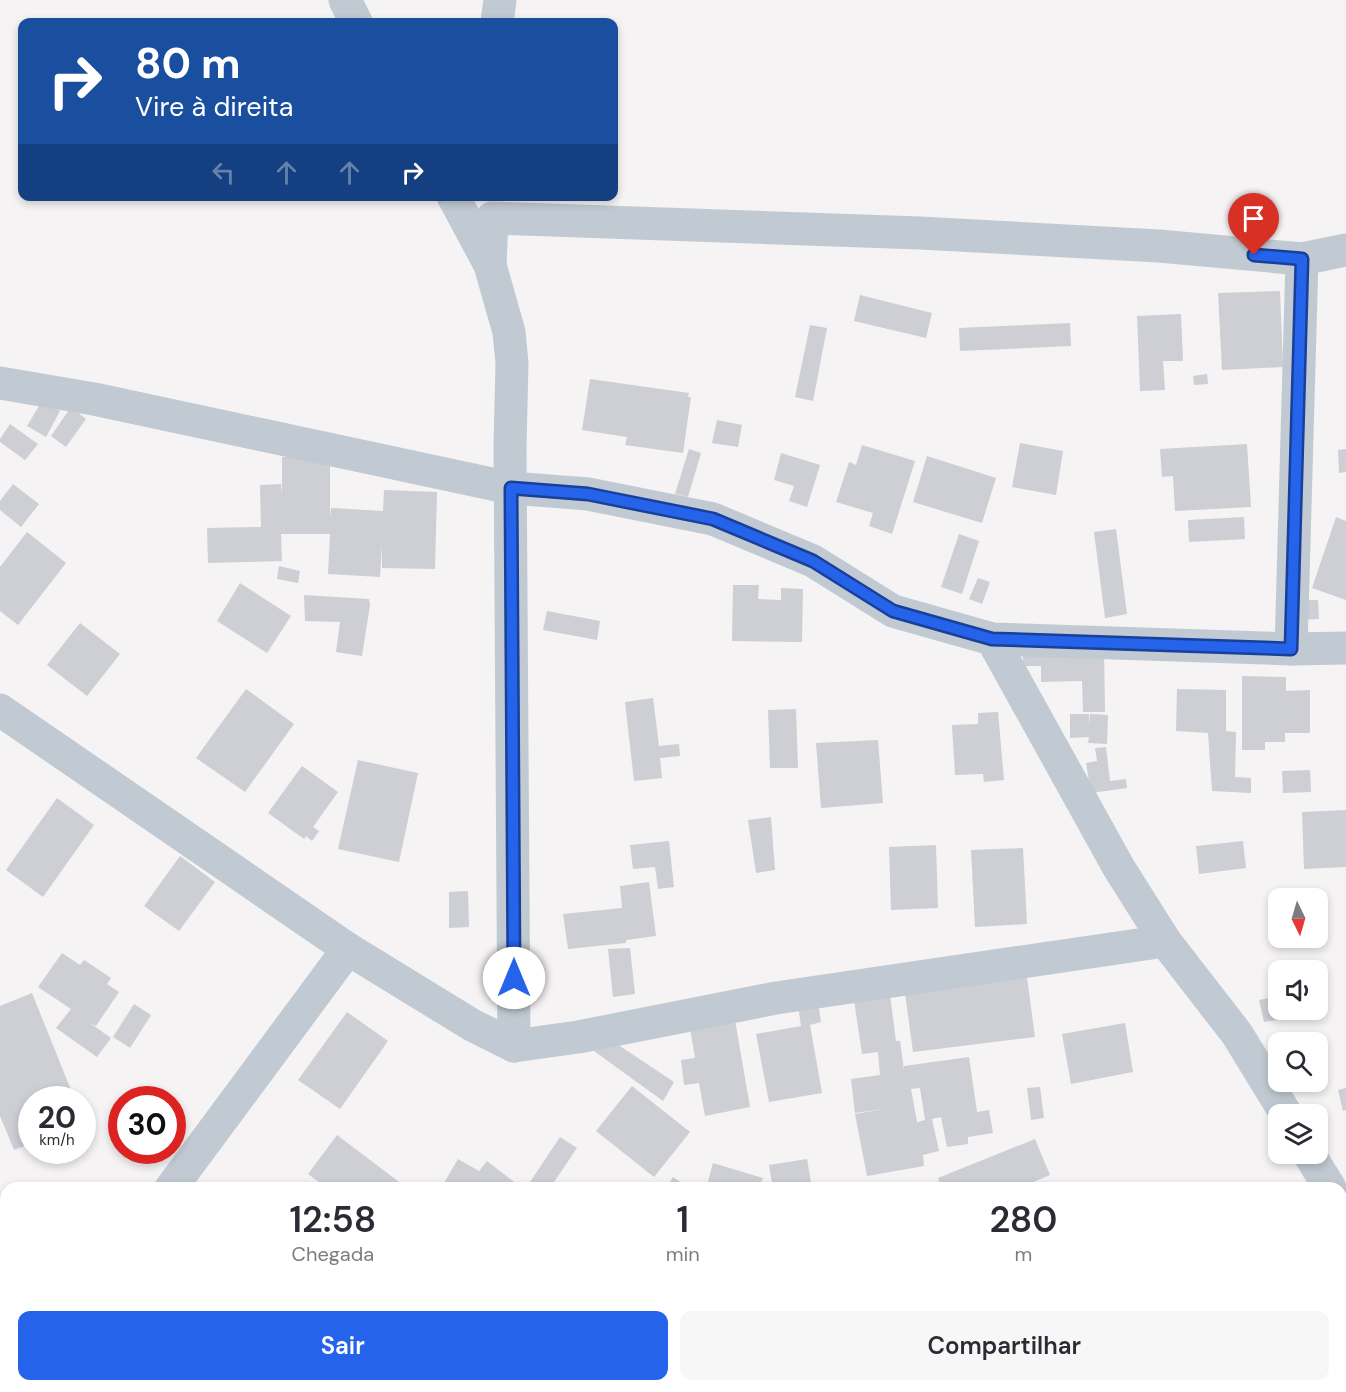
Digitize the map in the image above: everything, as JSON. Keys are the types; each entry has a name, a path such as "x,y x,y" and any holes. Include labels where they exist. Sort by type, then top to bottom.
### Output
{"street":[{"path":"345,0 354,18"},
{"path":"498,18 500,0"},
{"path":"456,201 490,265 508,332 512,363 510,447 514,1046"},
{"path":"490,265 491,207 1160,246 1302,259 1346,250"},
{"path":"1291,649 1302,259"},
{"path":"0,382 94,399 511,488 588,494 713,519 813,561 893,611 992,639 1291,649 1346,648"},
{"path":"992,639 1119,868 1165,941 1237,1034 1280,1104"},
{"path":"0,710 348,949 472,1025 514,1046 578,1037 777,998 1165,941"},
{"path":"175,1182 348,949"},
{"path":"1315,1164 1326,1182"}],"building":[{"path":"1280,291 1283,367 1222,370 1218,293"},
{"path":"860,295 932,313 926,338 854,321"},
{"path":"1181,314 1183,361 1163,361 1165,390 1140,391 1137,316"},
{"path":"1070,323 1071,346 960,351 959,328"},
{"path":"810,325 827,328 813,401 795,397"},
{"path":"1207,374 1208,384 1194,385 1193,376"},
{"path":"590,379 689,393 688,397 691,397 683,453 625,445 627,437 582,430"},
{"path":"42,401 60,411 46,437 27,426"},
{"path":"71,407 86,419 66,447 51,436"},
{"path":"717,420 742,425 738,447 712,443"},
{"path":"10,424 38,444 25,460 0,442"},
{"path":"1020,443 1063,451 1056,495 1012,487"},
{"path":"1247,444 1251,507 1175,511 1173,476 1162,477 1160,449"},
{"path":"862,445 915,461 892,534 869,526 873,513 836,502 849,462 856,465"},
{"path":"689,449 701,453 688,497 675,494"},
{"path":"1346,449 1346,472 1339,473 1338,450"},
{"path":"781,453 820,465 807,507 789,501 794,486 774,480"},
{"path":"927,456 996,478 982,523 913,502"},
{"path":"282,457 330,457 330,518 331,508 383,511 384,490 437,492 435,569 382,568 382,544 380,577 328,574 330,534 281,534 282,561 208,563 207,528 261,527 260,485 281,484 282,495"},
{"path":"13,484 39,504 21,527 0,510 0,501"},
{"path":"1244,517 1245,539 1189,542 1188,520"},
{"path":"1336,517 1346,521 1346,600 1312,588"},
{"path":"1116,529 1127,614 1105,618 1094,532"},
{"path":"27,532 66,563 18,625 0,611 0,567"},
{"path":"959,534 979,541 962,594 941,587"},
{"path":"279,566 300,571 298,583 277,579"},
{"path":"978,578 990,582 982,604 969,599"},
{"path":"240,583 291,616 267,653 217,621"},
{"path":"733,585 759,585 758,599 781,600 781,588 803,589 802,642 732,641"},
{"path":"304,595 369,599 362,656 336,652 340,622 305,621"},
{"path":"1296,600 1318,600 1319,619 1296,620"},
{"path":"547,611 600,621 597,640 543,630"},
{"path":"80,623 120,654 87,696 47,665"},
{"path":"1104,649 1105,712 1083,712 1082,681 1041,682 1041,666 1023,666 1023,651"},
{"path":"1242,676 1286,677 1286,691 1310,690 1310,733 1285,733 1285,742 1265,742 1265,750 1242,750"},
{"path":"246,689 294,724 245,792 196,758"},
{"path":"1177,689 1226,690 1226,731 1236,732 1235,777 1251,778 1251,793 1212,791 1208,733 1176,731"},
{"path":"653,698 659,746 679,744 680,756 660,758 662,778 634,781 625,702"},
{"path":"796,709 798,768 770,768 768,710"},
{"path":"998,712 1004,780 984,782 983,774 955,775 952,725 978,724 978,713"},
{"path":"1070,714 1089,714 1089,727 1090,714 1108,715 1107,744 1088,743 1089,737 1070,738"},
{"path":"878,740 883,803 821,808 816,743"},
{"path":"1106,747 1110,781 1126,779 1127,788 1091,793 1086,763 1097,761 1095,748"},
{"path":"358,760 418,773 399,862 338,849"},
{"path":"302,766 338,792 313,827 319,831 312,841 306,836 304,839 268,813"},
{"path":"1310,770 1311,792 1283,793 1282,771"},
{"path":"57,798 94,825 43,897 6,870"},
{"path":"1346,810 1346,867 1304,869 1302,812"},
{"path":"771,817 775,870 756,873 748,820"},
{"path":"669,841 674,887 658,889 655,867 633,869 630,845"},
{"path":"1243,841 1246,868 1199,874 1196,846"},
{"path":"936,845 938,908 891,910 889,847"},
{"path":"1023,848 1027,924 975,927 971,850"},
{"path":"180,856 215,882 179,931 144,906"},
{"path":"649,882 656,936 626,940 626,943 568,949 563,914 622,908 620,886"},
{"path":"468,891 469,927 449,928 449,892"},
{"path":"630,948 635,994 613,997 608,949"},
{"path":"62,953 80,965 84,960 111,978 107,984 119,992 96,1026 90,1023 111,1038 97,1057 56,1028 71,1009 38,987"},
{"path":"1026,970 1035,1037 913,1052 904,986"},
{"path":"889,987 896,1041 900,1041 904,1070 904,1066 969,1057 977,1112 989,1110 993,1133 968,1137 968,1144 947,1147 941,1117 932,1119 939,1151 923,1155 924,1166 867,1176 855,1114 883,1109 855,1113 851,1079 880,1075 878,1052 862,1054 853,993","holes":["920,1088 925,1120 917,1122 911,1089"]},
{"path":"32,993 69,1086 18,1086 18,1148 14,1150 0,1116 0,1006"},
{"path":"1268,998 1268,1020 1277,1020 1264,1022 1259,1000"},
{"path":"818,1002 821,1022 810,1025 822,1093 769,1102 756,1034 801,1026 798,1005"},
{"path":"134,1004 151,1015 130,1048 113,1037"},
{"path":"347,1012 388,1041 340,1109 298,1080"},
{"path":"735,1020 750,1107 705,1116 699,1083 684,1085 681,1060 695,1058 690,1028"},
{"path":"1125,1023 1133,1072 1071,1084 1062,1034"},
{"path":"608,1038 674,1082 663,1101 594,1051"},
{"path":"632,1086 690,1132 654,1177 596,1131"},
{"path":"1040,1087 1044,1118 1031,1120 1027,1088"},
{"path":"1346,1088 1346,1110 1343,1111 1338,1090"},
{"path":"337,1135 399,1182 319,1182 308,1174"},
{"path":"560,1137 577,1148 554,1182 530,1182"},
{"path":"1035,1139 1050,1175 1033,1182 940,1182 938,1178"},
{"path":"458,1159 479,1171 487,1161 514,1182 445,1182"},
{"path":"807,1159 811,1182 772,1182 769,1165"},
{"path":"713,1163 763,1178 762,1182 708,1182"},
{"path":"673,1177 680,1182 670,1182"}],"route":[{"path":"514,978 511,488 588,494 713,519 813,561 893,611 992,639 1291,649 1302,259 1254,255"}]}
